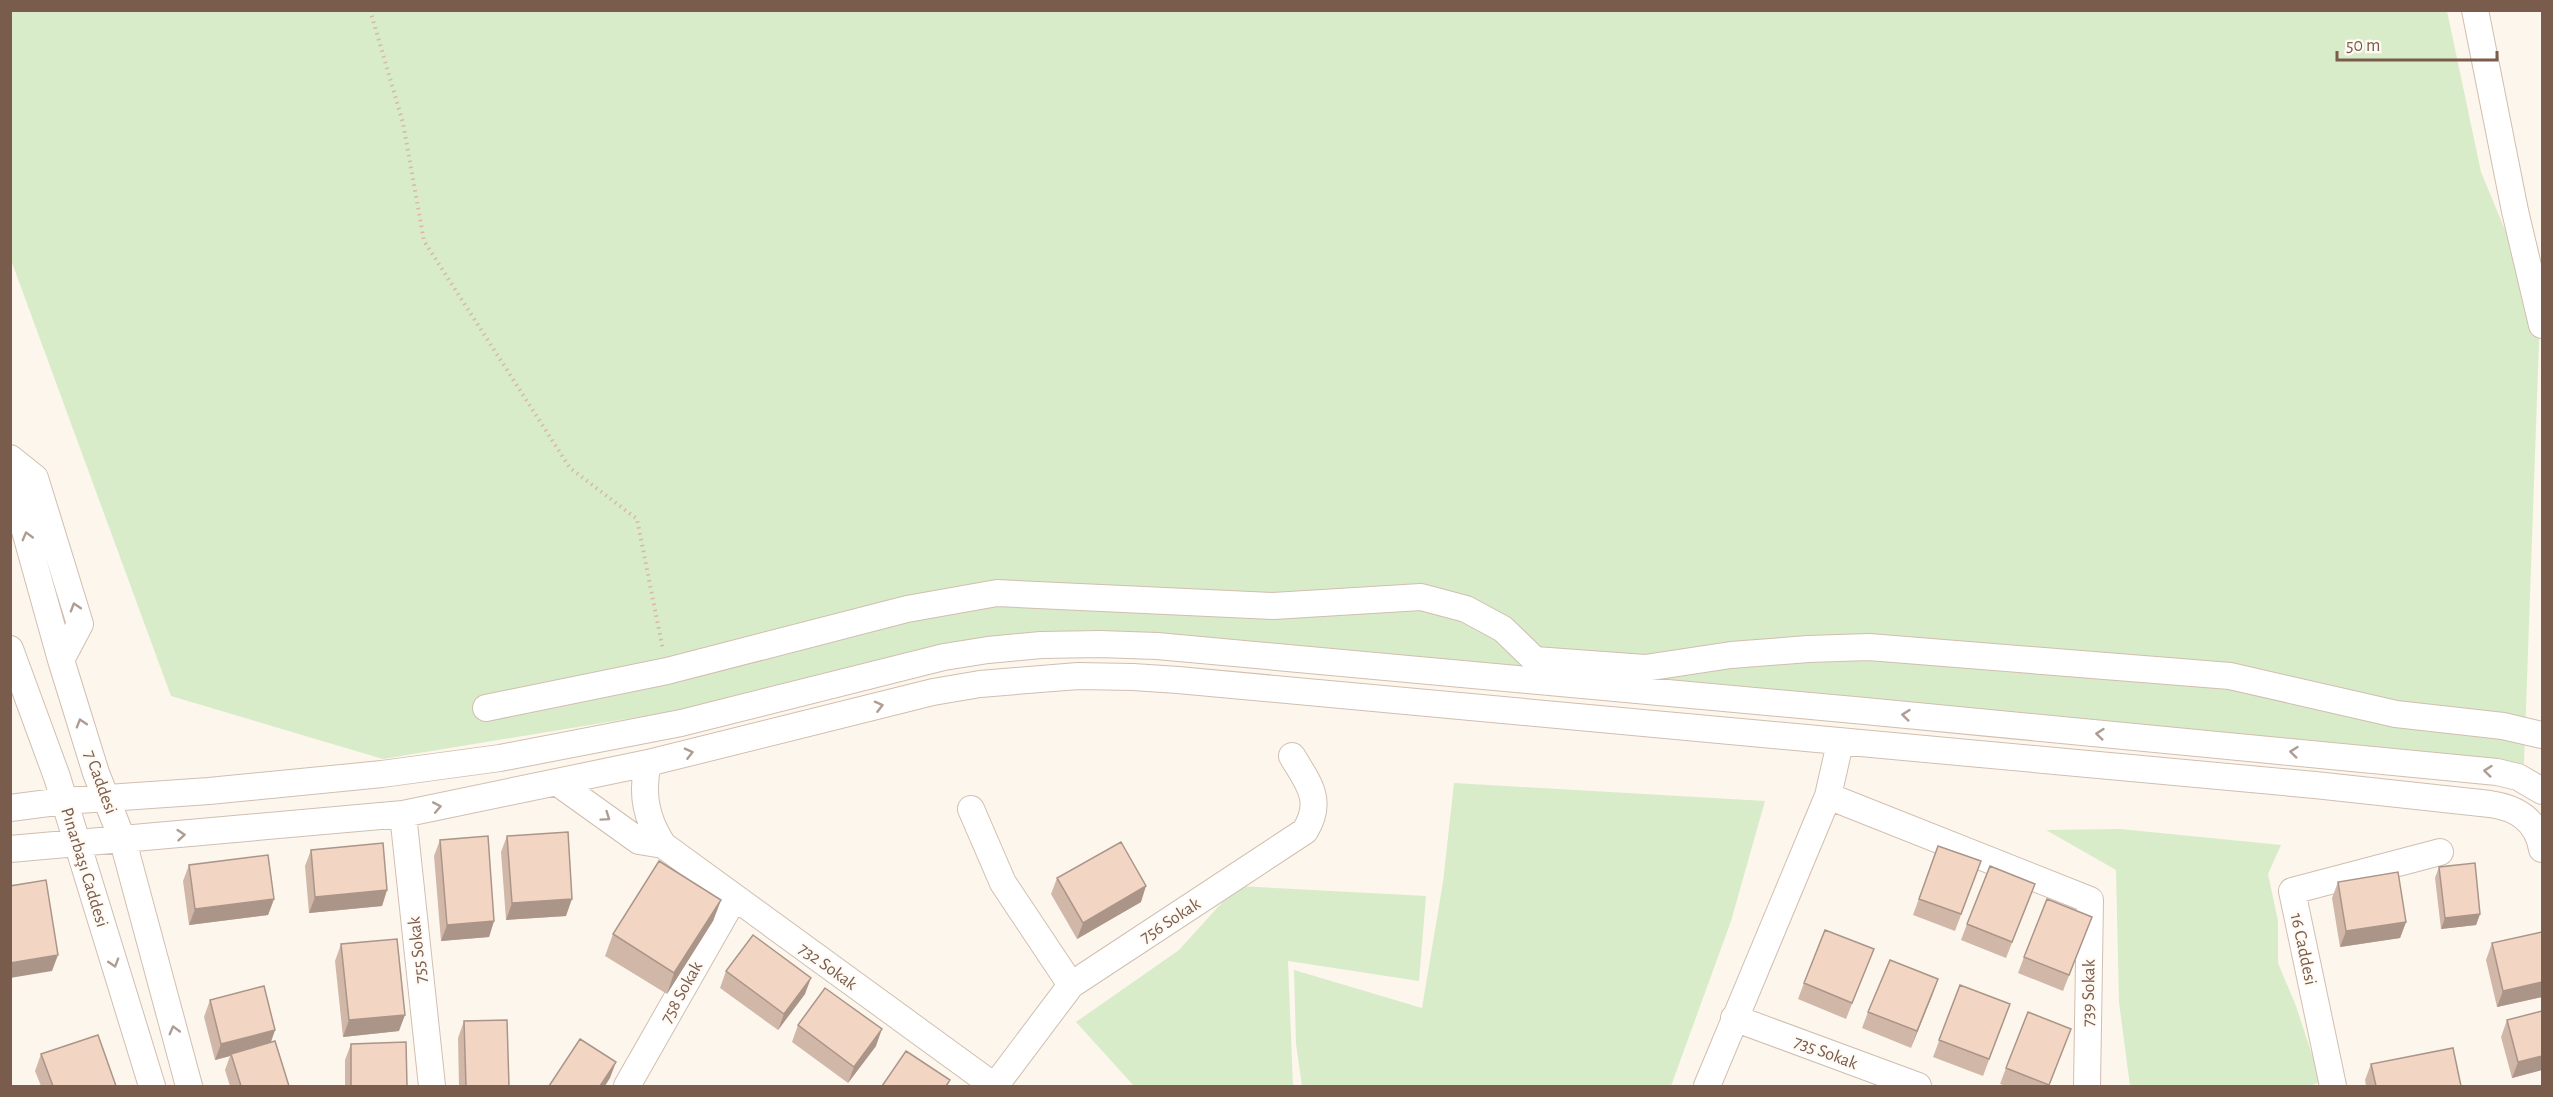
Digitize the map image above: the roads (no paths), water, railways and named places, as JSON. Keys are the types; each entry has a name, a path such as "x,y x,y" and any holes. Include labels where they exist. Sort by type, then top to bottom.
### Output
{"street":[{"path":"2475,10 2515,211 2542,325"},
{"path":"10,458 35,478 81,624 61,660"},
{"name":"7 Caddesi","path":"10,477 61,660 105,797 123,841 189,1086"},
{"path":"486,708 667,670 907,609 997,593 1273,606 1421,597 1466,609 1503,629 1535,660 1645,668 1731,655 1808,648 1880,648 2230,676 2396,714 2503,726 2542,735"},
{"path":"10,808 105,797 209,791 382,774 500,758 681,723 944,657 1041,645 1100,644 1157,646 1829,707 2497,772 2518,777 2542,791"},
{"name":"Pınarbaşı Caddesi","path":"12,659 64,801 152,1086"},
{"path":"10,849 123,841 403,814 648,763 933,692 1027,679 1133,676 2315,785 2507,807 2522,814 2531,822 2538,834 2542,849"},
{"path":"1707,1086 1828,796 1840,743"},
{"name":"756 Sokak","path":"995,1086 1071,985 1305,831 1311,822 1315,801 1313,791 1292,756"},
{"name":"732 Sokak","path":"648,763 644,784 645,805 655,832 663,845 995,1086"},
{"name":"732 Sokak","path":"558,783 639,841 663,845"},
{"name":"739 Sokak","path":"1828,796 2090,900 2087,1086"},
{"path":"971,809 1003,883 1071,985"},
{"name":"755 Sokak","path":"403,814 432,1086"},
{"name":"16 Caddesi","path":"2333,1086 2292,891 2440,852"},
{"name":"758 Sokak","path":"627,1086 734,898"},
{"name":"735 Sokak","path":"1734,1018 1918,1086"}]}
